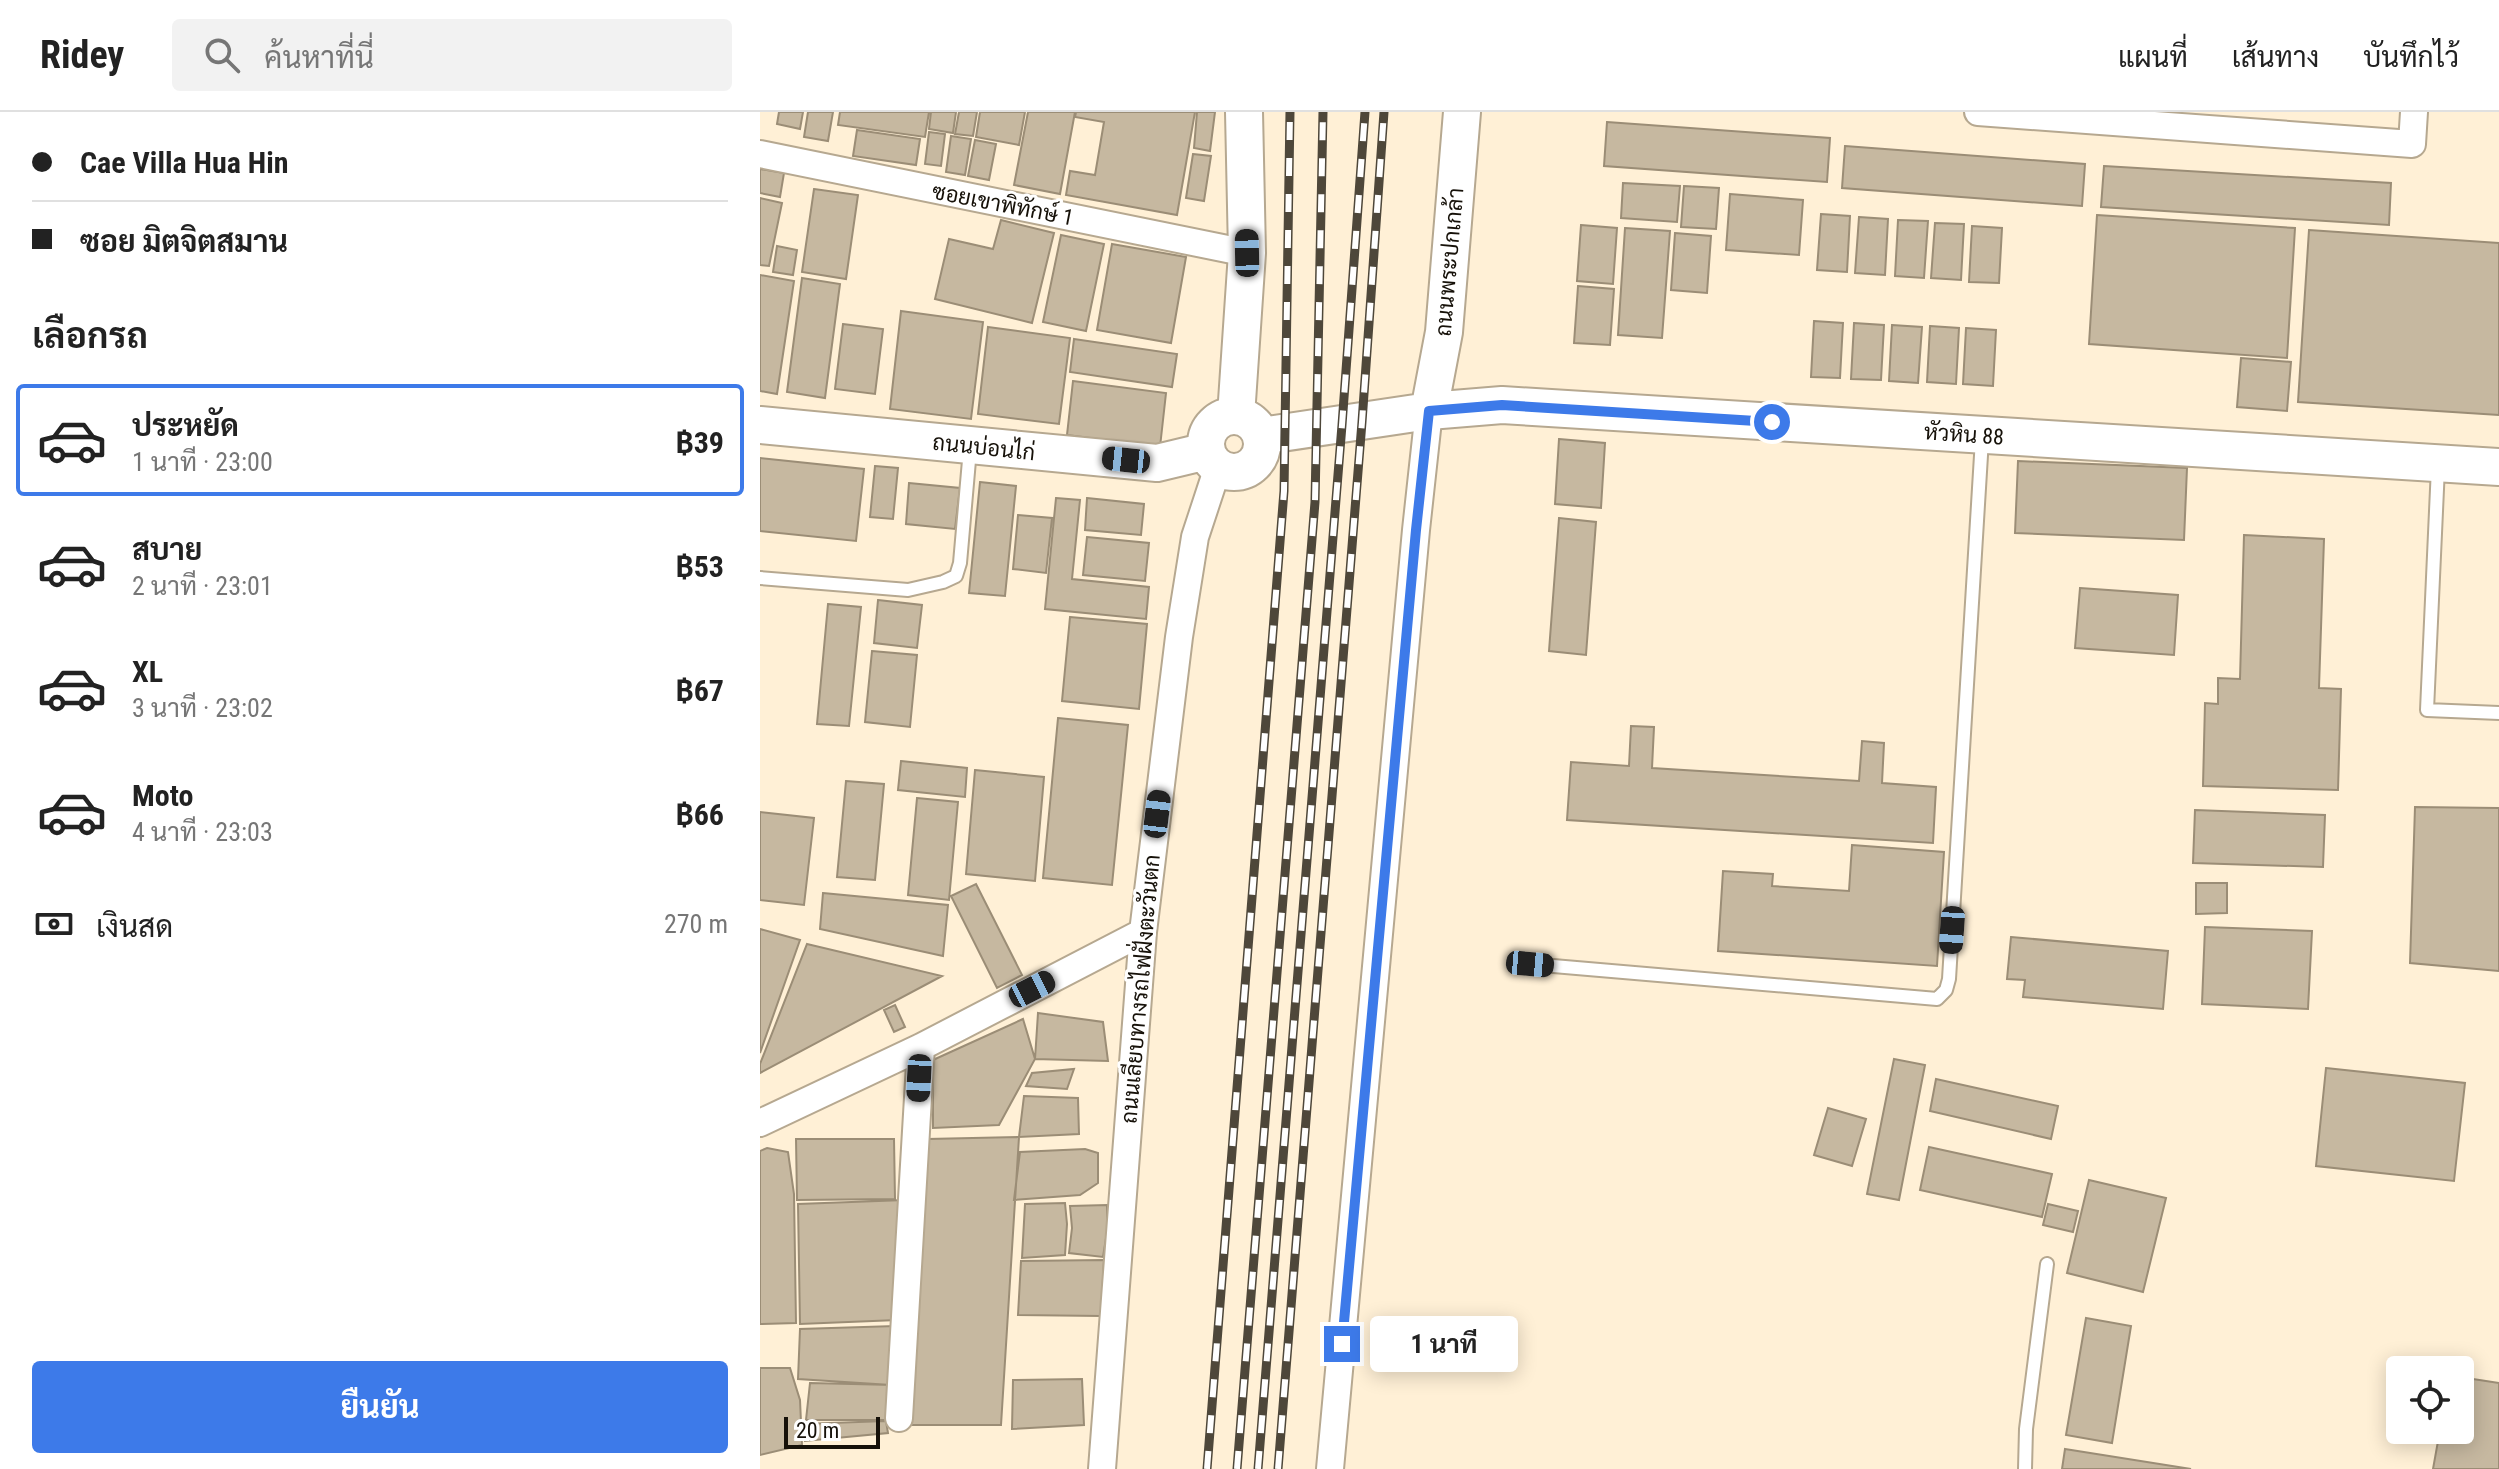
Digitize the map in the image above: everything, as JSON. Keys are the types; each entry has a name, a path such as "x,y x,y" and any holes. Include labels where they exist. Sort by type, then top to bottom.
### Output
{"street":[{"path":"1244,112 1249,426 1260,452 1252,465 1238,471 1230,471 1212,459 1207,436 1221,419 1249,426"},
{"name":"ถนนพระปกเกล้า","path":"1429,411 1444,332 1462,112"},
{"path":"1978,112 2412,144 2414,112"},
{"name":"ซอยเขาพิทักษ์ 1","path":"760,154 1247,253"},
{"name":"หัวหิน 88","path":"1249,426 1502,405 2499,467"},
{"path":"1330,1469 1429,411"},
{"name":"ถนนบ่อนไก่","path":"760,425 1157,463 1212,459"},
{"name":"ถนนเลียบทางรถไฟฝั่งตะวันตก","path":"1102,1469 1143,932 1179,637 1195,537 1212,459"},
{"path":"763,1120 921,1047 1143,932"},
{"path":"899,1418 921,1047"}],"lane":[{"path":"1530,964 1937,999 1946,990 1983,436"},
{"path":"760,578 908,590 956,576 960,563 970,445"},
{"path":"2438,463 2427,710 2499,713"},
{"path":"2025,1469 2026,1429 2047,1264"}],"building":[{"path":"779,112 803,112 800,129 777,124"},
{"path":"808,112 833,112 828,141 804,137"},
{"path":"840,112 929,112 925,137 838,125"},
{"path":"931,112 956,112 953,133 929,129"},
{"path":"959,112 977,112 973,136 955,134"},
{"path":"980,112 1025,112 1019,145 976,137"},
{"path":"1028,112 1075,112 1060,194 1014,185"},
{"path":"1076,112 1195,112 1177,215 1066,195 1070,171 1095,175 1104,122 1075,117"},
{"path":"1197,112 1215,112 1210,151 1194,148"},
{"path":"1607,122 1830,138 1827,182 1604,166"},
{"path":"857,130 920,139 916,165 853,156"},
{"path":"929,132 945,134 941,166 925,164"},
{"path":"951,136 971,139 965,175 946,172"},
{"path":"975,140 996,144 989,180 968,176"},
{"path":"1845,146 2085,164 2082,206 1842,188"},
{"path":"1193,154 1211,156 1204,201 1186,198"},
{"path":"2104,166 2391,183 2389,225 2101,207"},
{"path":"760,169 784,173 780,197 760,193"},
{"path":"1623,183 1680,186 1677,222 1621,218"},
{"path":"1684,186 1719,188 1716,229 1681,227"},
{"path":"814,189 858,195 846,279 802,272"},
{"path":"1730,194 1803,200 1799,255 1726,250"},
{"path":"760,198 782,203 769,266 760,265"},
{"path":"1821,214 1850,216 1847,272 1817,270"},
{"path":"2097,215 2295,228 2287,358 2089,344"},
{"path":"1859,217 1888,219 1885,275 1855,273"},
{"path":"1001,220 1054,233 1032,323 935,299 949,239 993,249"},
{"path":"1898,220 1928,221 1924,278 1895,276"},
{"path":"1935,223 1964,224 1961,280 1931,278"},
{"path":"1581,225 1617,228 1613,284 1577,281"},
{"path":"1972,226 2002,228 1999,283 1969,282"},
{"path":"1625,228 1670,231 1662,338 1618,335"},
{"path":"2309,230 2499,243 2499,415 2298,402"},
{"path":"1675,233 1711,236 1707,293 1671,290"},
{"path":"1061,235 1104,244 1086,331 1043,322"},
{"path":"1112,244 1186,257 1171,343 1097,330"},
{"path":"777,246 797,250 793,275 773,272"},
{"path":"760,275 794,281 777,394 760,391"},
{"path":"802,278 840,284 825,398 787,392"},
{"path":"1578,286 1614,289 1610,345 1574,343"},
{"path":"901,311 983,322 971,419 890,409"},
{"path":"1814,321 1843,323 1840,378 1811,377"},
{"path":"1854,323 1884,325 1881,380 1851,379"},
{"path":"843,324 883,329 875,394 835,389"},
{"path":"1892,325 1922,327 1918,383 1889,381"},
{"path":"1930,326 1959,328 1956,384 1927,382"},
{"path":"988,327 1070,338 1059,424 978,414"},
{"path":"1966,328 1996,330 1993,386 1963,384"},
{"path":"1074,339 1177,354 1172,387 1070,372"},
{"path":"2241,358 2291,362 2287,411 2237,407"},
{"path":"1073,381 1166,393 1160,447 1067,435"},
{"path":"1559,439 1605,443 1601,508 1555,504"},
{"path":"760,458 864,469 856,541 760,531"},
{"path":"2018,461 2187,468 2184,540 2015,533"},
{"path":"875,466 898,468 893,519 870,517"},
{"path":"980,482 1016,486 1005,596 969,593"},
{"path":"909,483 960,488 955,529 906,524"},
{"path":"1056,498 1080,500 1072,579 1149,587 1146,619 1045,609"},
{"path":"1087,498 1144,504 1141,535 1085,530"},
{"path":"1018,515 1052,518 1046,573 1013,569"},
{"path":"1559,518 1596,522 1586,655 1549,651"},
{"path":"2244,535 2324,539 2319,688 2341,689 2338,790 2203,786 2205,703 2218,704 2218,678 2240,679"},
{"path":"1087,537 1149,543 1145,581 1083,575"},
{"path":"2080,588 2178,595 2174,655 2075,648"},
{"path":"878,600 922,605 917,648 874,643"},
{"path":"828,604 861,607 849,726 817,724"},
{"path":"1070,617 1147,624 1139,709 1062,701"},
{"path":"872,651 917,655 910,727 865,722"},
{"path":"1058,718 1128,725 1112,885 1043,878"},
{"path":"1631,726 1654,727 1652,768 1859,781 1862,741 1884,743 1882,783 1936,787 1933,843 1567,820 1571,762 1629,766"},
{"path":"901,761 967,768 965,797 898,790"},
{"path":"975,770 1044,777 1035,881 966,874"},
{"path":"846,781 884,784 875,880 837,877"},
{"path":"917,798 958,802 949,900 908,895"},
{"path":"2415,807 2499,808 2499,971 2410,963"},
{"path":"2195,810 2325,815 2323,867 2193,863"},
{"path":"760,812 814,818 804,905 760,900"},
{"path":"1852,845 1944,852 1937,966 1718,951 1723,871 1773,874 1772,886 1849,891"},
{"path":"2196,883 2227,883 2227,913 2196,914"},
{"path":"976,884 1022,975 997,988 951,896"},
{"path":"823,893 948,905 943,956 820,929"},
{"path":"2205,927 2312,931 2308,1009 2202,1004"},
{"path":"760,929 800,940 760,1053"},
{"path":"2011,937 2168,951 2163,1009 2023,997 2025,980 2007,979"},
{"path":"807,944 942,976 760,1073 760,1064"},
{"path":"895,1005 905,1027 894,1032 884,1010"},
{"path":"1038,1013 1103,1022 1108,1061 1035,1059"},
{"path":"1023,1019 1035,1059 999,1125 933,1128 933,1060"},
{"path":"1894,1059 1925,1065 1899,1200 1867,1194"},
{"path":"2326,1068 2465,1083 2454,1181 2316,1166"},
{"path":"1074,1069 1067,1089 1026,1086 1032,1073"},
{"path":"1936,1079 2058,1106 2051,1139 1930,1111"},
{"path":"1024,1096 1078,1098 1079,1134 1019,1137"},
{"path":"1828,1108 1866,1119 1852,1166 1814,1155"},
{"path":"1019,1137 1001,1425 911,1425 928,1139"},
{"path":"796,1139 894,1139 895,1199 797,1200"},
{"path":"1929,1147 2052,1174 2042,1217 1920,1190"},
{"path":"767,1148 788,1152 794,1194 796,1323 760,1324 760,1151"},
{"path":"1085,1149 1098,1153 1098,1183 1080,1195 1014,1200 1020,1152"},
{"path":"2089,1180 2166,1198 2143,1292 2067,1273"},
{"path":"905,1200 897,1320 800,1324 798,1204"},
{"path":"1065,1203 1065,1255 1022,1258 1025,1204"},
{"path":"2048,1204 2078,1211 2073,1232 2043,1225"},
{"path":"1107,1205 1103,1257 1069,1253 1072,1228 1070,1206"},
{"path":"1104,1260 1101,1316 1018,1315 1021,1261"},
{"path":"2086,1318 2131,1326 2112,1443 2066,1435"},
{"path":"895,1326 891,1385 798,1379 800,1329"},
{"path":"760,1368 790,1368 800,1400 802,1445 760,1455"},
{"path":"1082,1379 1084,1425 1012,1429 1013,1380"},
{"path":"2474,1379 2499,1383 2499,1469 2433,1469 2437,1444 2474,1444"},
{"path":"810,1383 894,1385 890,1420 806,1420"},
{"path":"886,1421 888,1433 805,1441 803,1424"},
{"path":"2065,1449 2191,1469 2062,1469"}],"railway":[{"path":"1207,1469 1284,491 1290,112"},
{"path":"1237,1469 1315,502 1323,112"},
{"path":"1258,1469 1365,112"},
{"path":"1278,1469 1384,112"}],"route":[{"path":"1342,1344 1429,411 1502,405 1772,422"}]}
